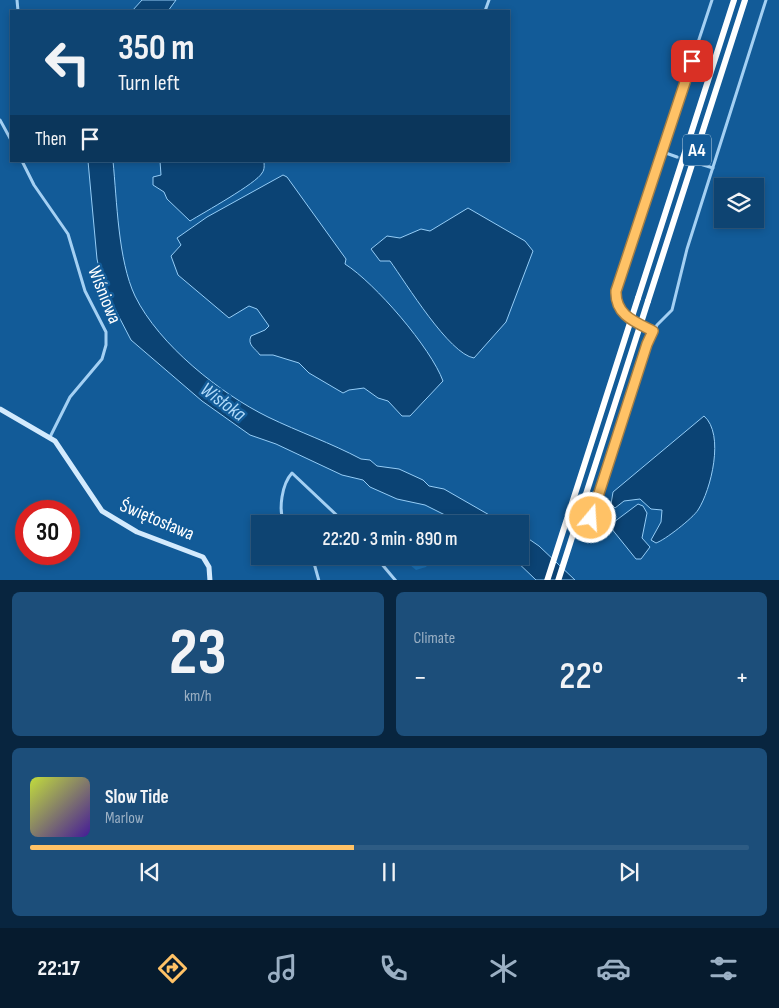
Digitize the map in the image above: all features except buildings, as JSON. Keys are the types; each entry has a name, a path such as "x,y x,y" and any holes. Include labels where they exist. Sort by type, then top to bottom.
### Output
{"highway":[{"name":"A4","path":"547,580 734,0"},
{"name":"A4","path":"558,580 745,0"}],"street":[{"path":"653,331 624,314 618,306 616,291 712,0"},
{"path":"591,518 647,344 653,331 672,310 687,250 766,0"},
{"path":"0,120 10,138"},
{"path":"663,152 677,157"},
{"name":"Wiśniowa","path":"22,162 34,185 68,234 80,276 103,326 106,338 105,352 102,359 70,397 50,437"},
{"path":"700,164 713,168"},
{"name":"Świętosława","path":"0,409 50,437 59,447 88,493 102,511 137,532 203,557 209,567 210,580"},
{"path":"282,515 281,506 285,481 292,473 336,515"},
{"path":"315,565 319,580"},
{"path":"383,565 396,580"}],"shaded area":[{"path":"410,565 428,565 426,567 416,570"}],"water":[{"path":"142,0 176,0 169,10 133,10"},
{"name":"Wisłoka","path":"88,162 113,162 119,230 129,282 135,296 159,332 193,366 231,395 268,417 361,459 370,460 377,466 399,469 423,480 429,486 444,489 489,515 445,515 425,505 397,499 370,487 363,480 342,475 276,444 250,435 202,401 131,340 103,286 97,259"},
{"path":"160,162 264,162 264,170 258,178 190,221 167,199 164,192 153,185 153,177 161,175"},
{"path":"283,175 287,177 346,259 345,264 371,286 401,317 437,367 443,381 410,416 402,416 388,401 378,398 364,388 349,390 343,393 309,373 299,363 273,355 260,355 251,344 250,339 251,336 265,330 269,326 257,309 249,306 229,318 178,275 171,256 181,245 177,238 207,217"},
{"path":"468,208 525,241 533,251 506,322 474,358 464,354 453,344 429,316 390,261 380,261 371,249 387,236 400,238 421,229 430,231"},
{"path":"704,416 710,424 714,435 715,448 711,476 703,501 695,514 685,523 656,543 651,540 661,522 662,510 651,509 640,499 624,501 615,508 611,504 613,492"},
{"path":"638,504 643,506 647,513 642,538 650,547 641,559 636,559 611,528 614,522"},
{"path":"529,539 539,546 575,580 536,580 520,565 529,565"}],"tunnel":[{"path":"677,157 700,164"}],"route":[{"path":"591,518 647,344 653,331 629,318 620,310 616,291 639,227 692,61"}]}
